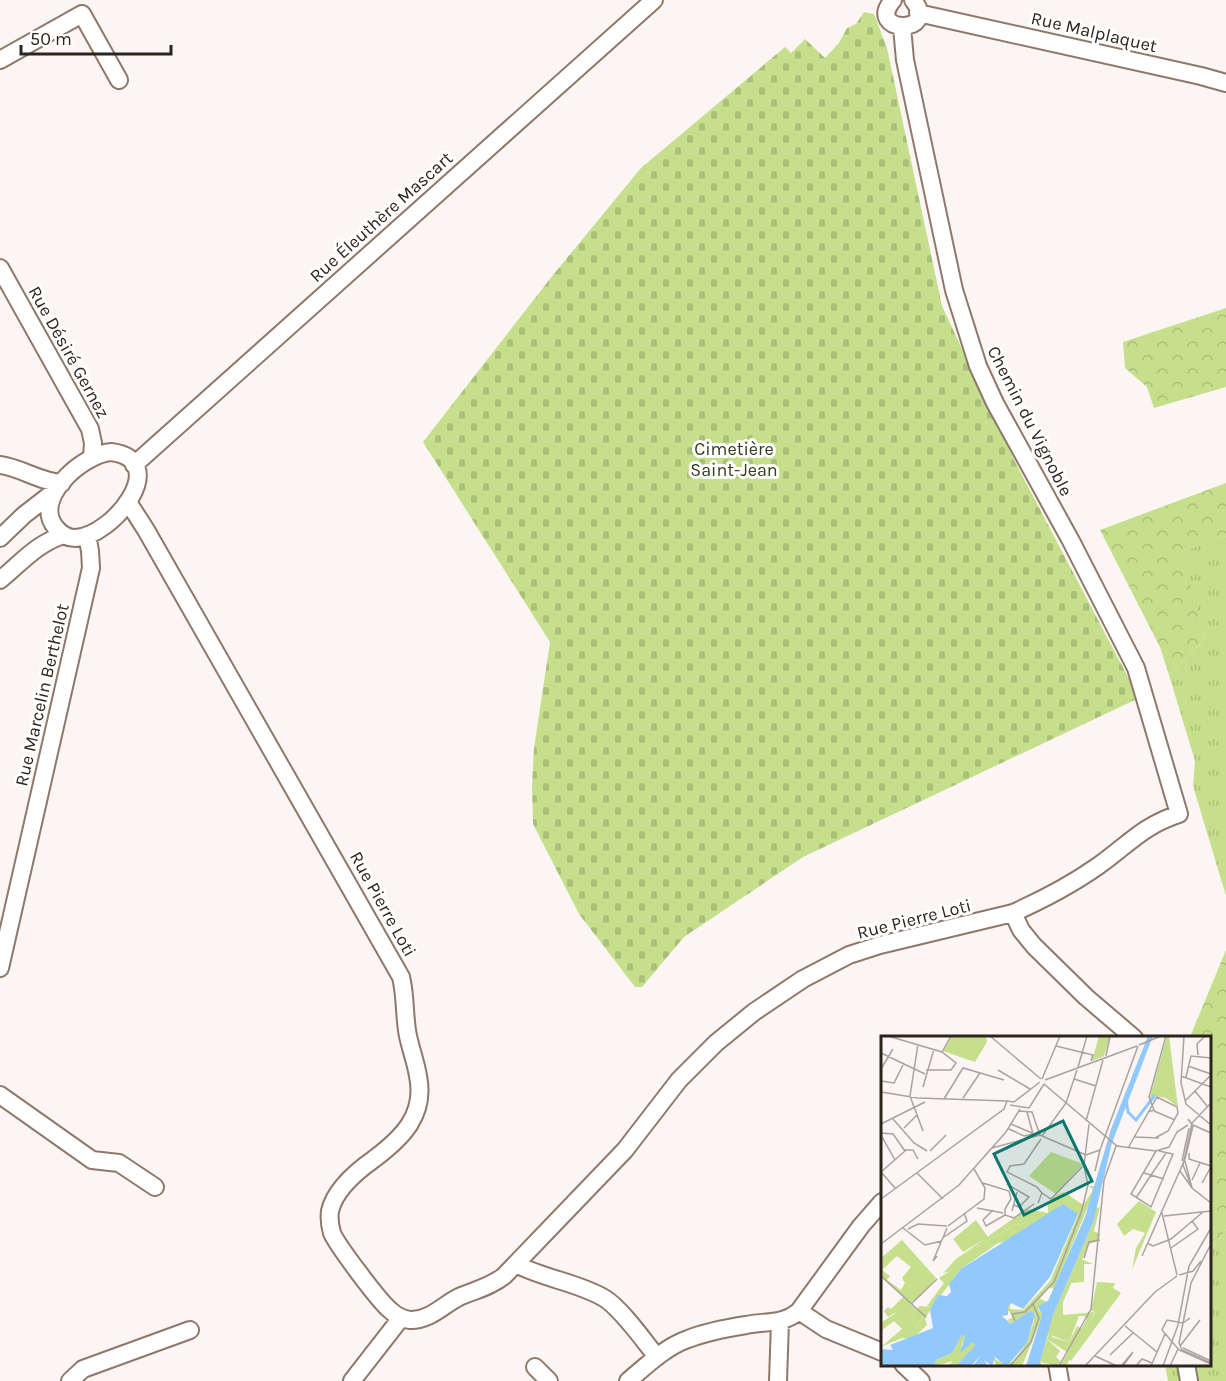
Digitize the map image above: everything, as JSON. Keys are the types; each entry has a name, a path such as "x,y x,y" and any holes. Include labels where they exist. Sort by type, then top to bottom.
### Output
{"street":[{"name":"Rue Éleuthère Mascart","path":"134,465 654,0"},
{"path":"893,0 888,7 888,16 893,24 902,27 913,24 915,7"},
{"name":"Rue Malplaquet","path":"915,7 1226,84"},
{"path":"0,60 82,14 119,80"},
{"name":"Chemin du Vignoble","path":"902,27 905,60 954,290 978,366 995,403 1071,541 1136,668 1179,814"},
{"name":"Rue Désiré Gernez","path":"0,268 90,429 93,443 92,457"},
{"path":"0,538 92,457 106,452 115,453 134,465 138,474 138,485 128,502 112,520 87,535 74,538 64,535 52,523 48,512 48,505 59,487"},
{"path":"0,465 11,466 59,487"},
{"name":"Rue Pierre Loti","path":"128,502 158,550 401,977 408,1033 419,1078 417,1108 401,1137 358,1171 338,1193 330,1209 329,1217 335,1239 384,1304 401,1318 412,1320 426,1317 456,1299 496,1282 625,1150 679,1080 716,1043 754,1012 802,979 849,956 880,945 1012,913 1081,877 1146,828 1179,814"},
{"path":"0,580 38,547 51,539 64,535"},
{"name":"Rue Marcelin Berthelot","path":"0,968 91,568 87,535"},
{"path":"1012,913 1021,930 1034,946 1086,997 1132,1036"},
{"path":"0,1095 92,1160 119,1163 155,1187"},
{"path":"627,1381 657,1357 679,1343 697,1336 747,1324 787,1320 799,1311 861,1226 881,1203"},
{"path":"516,1264 544,1277 591,1291 606,1299 657,1357"},
{"path":"799,1311 826,1329 881,1352"},
{"path":"352,1381 401,1318"},
{"path":"778,1381 780,1322"},
{"path":"70,1381 83,1369 190,1330"},
{"path":"904,1366 921,1381"},
{"path":"1057,1366 1060,1381"},
{"path":"1186,1366 1189,1381"},
{"path":"535,1367 549,1381"}],"green space":[{"name":"Cimetière Saint-Jean","path":"864,12 874,14 887,48 942,306 1014,460 1139,698 803,857 684,937 642,987 635,987 579,914 533,824 534,748 550,642 423,442 553,275 641,168 785,47 791,53 805,39 825,58 839,43 847,28 856,24"},
{"path":"1226,308 1226,387 1154,408 1147,387 1125,368 1123,342"},
{"path":"1226,483 1226,536 1181,552 1205,639 1169,675 1160,647 1100,530"},
{"path":"1226,536 1226,896 1193,786 1195,761 1169,675 1205,639 1180,552"},
{"path":"1226,950 1226,1229 1211,1251 1211,1036 1190,1036"},
{"path":"1226,1229 1226,1381 1168,1381 1165,1366 1211,1366 1211,1251"}]}
